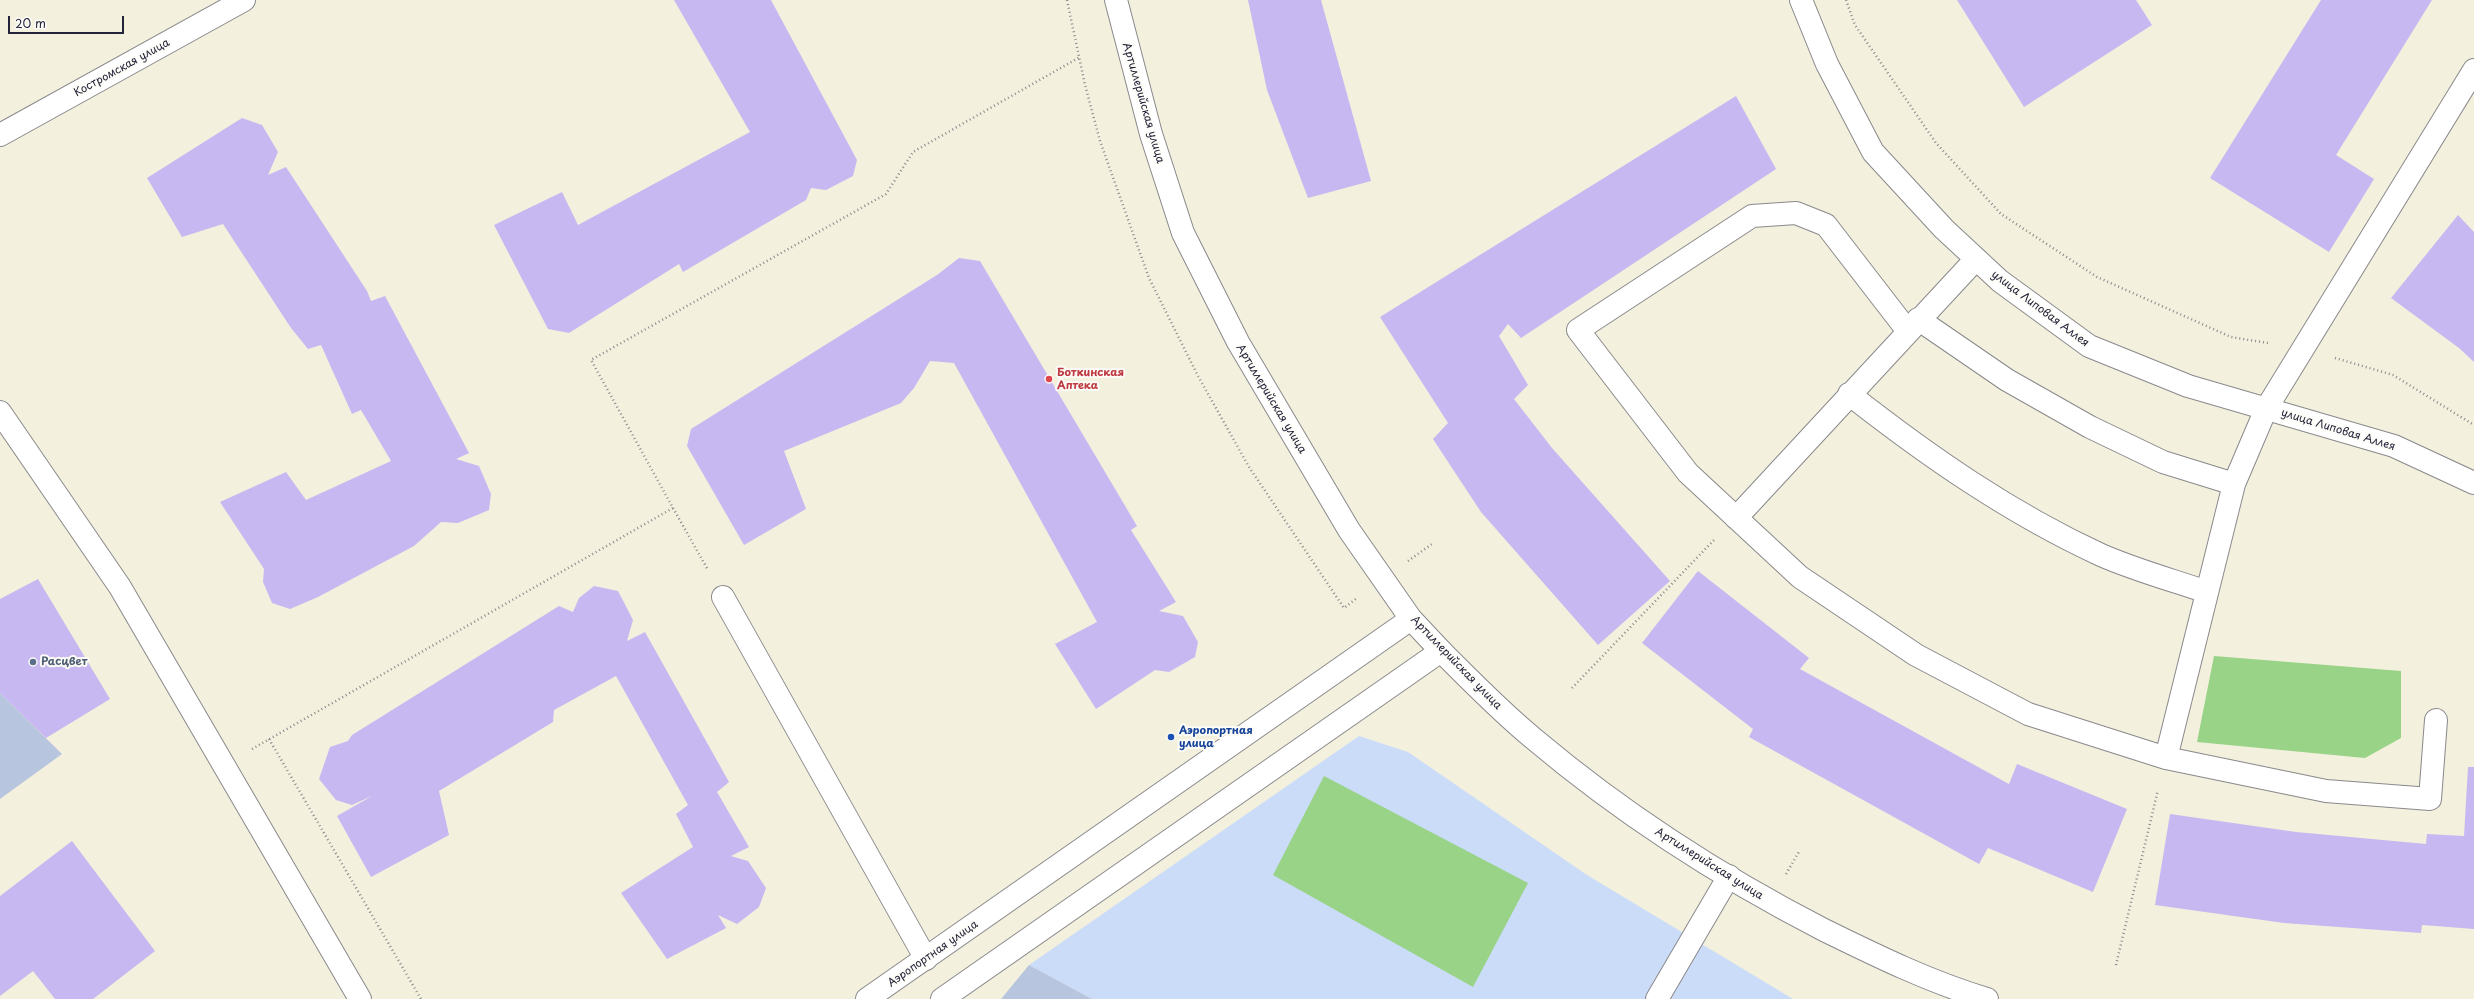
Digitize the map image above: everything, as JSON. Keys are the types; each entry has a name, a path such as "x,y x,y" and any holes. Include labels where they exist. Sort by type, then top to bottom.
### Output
{"street":[{"name":"Костромская улица","path":"0,136 244,0"},
{"name":"Артиллерийская улица","path":"1116,0 1150,134 1183,233 1238,342 1350,530 1412,619 1441,651 1534,739 1637,820 1769,902 1877,956 1953,989 1987,999"},
{"name":"улица Липовая Аллея","path":"1801,0 1827,64 1873,152 1944,230 2000,281 2089,346 2188,386 2394,446 2474,483"},
{"path":"2166,758 2234,484 2266,408 2303,348 2468,97 2474,70"},
{"path":"2234,484 2163,462 2090,427 1913,325 1826,225 1796,213 1752,216 1578,330 1688,473 1800,577 1916,655 2028,714 2166,758 2326,791 2430,799 2436,720"},
{"path":"1736,518 1849,394 1976,259"},
{"path":"1849,394 1909,441 2013,509 2102,555 2207,592"},
{"path":"0,412 120,587 360,999"},
{"path":"723,596 926,959"},
{"name":"Аэропортная улица","path":"867,999 1412,619"},
{"path":"942,999 1441,651"},
{"path":"1657,999 1729,876"}],"path":[{"path":"1067,0 1100,141 1149,278 1198,376 1249,467 1344,608"},
{"path":"1846,0 1855,25 1936,143 2001,214 2097,277 2231,337 2303,348 2393,375 2474,425"},
{"path":"723,596 591,360 886,194 913,152 1080,57"},
{"path":"223,765 673,508"},
{"path":"1572,688 1736,518"},
{"path":"269,739 421,999"},
{"path":"2116,965 2166,758"}],"shaded area":[{"path":"0,693 62,754 0,799"},
{"path":"1359,736 1408,752 1587,875 1793,999 1092,999 1029,965"},
{"path":"1029,965 1092,999 1001,999"}],"green space":[{"path":"2214,656 2401,671 2401,738 2365,758 2197,742"},
{"path":"1324,776 1528,883 1473,987 1273,875"}],"building":[{"path":"674,0 771,0 857,160 853,176 826,190 811,188 806,200 683,272 679,264 569,333 548,329 494,225 562,192 578,225 750,132"},
{"path":"1248,0 1321,0 1371,181 1308,198 1267,90"},
{"path":"1957,0 2136,0 2152,25 2024,107"},
{"path":"2321,0 2432,0 2336,155 2374,179 2329,252 2210,178"},
{"path":"1736,96 1776,169 1521,338 1508,324 1499,336 1528,385 1514,399 1552,448 1670,581 1598,645 1481,512 1433,439 1448,423 1380,317"},
{"path":"242,118 262,125 278,152 268,175 286,167 367,291 371,301 385,296 469,453 456,459 479,466 491,494 489,510 458,523 441,522 414,546 318,597 290,609 272,603 263,582 264,569 220,502 286,472 306,500 391,461 361,410 352,414 321,345 308,349 291,328 223,224 182,237 147,178"},
{"path":"2458,215 2474,232 2474,362 2459,348 2391,298"},
{"path":"959,258 980,261 1137,526 1131,530 1176,602 1159,611 1183,616 1198,642 1195,657 1169,672 1155,670 1096,709 1055,644 1097,622 954,363 930,361 914,388 901,403 784,451 806,509 744,545 687,446 691,429 937,275"},
{"path":"1698,571 1809,658 1800,669 2009,784 2017,764 2127,809 2093,892 1988,848 1979,864 1749,737 1753,729 1642,643"},
{"path":"38,579 110,699 46,738 0,693 0,599"},
{"path":"594,586 618,591 633,620 627,641 645,632 729,782 717,792 749,847 731,856 748,861 766,888 759,907 737,924 718,915 726,928 667,959 621,893 693,847 676,814 688,805 616,676 554,710 553,722 439,791 449,835 371,877 337,816 372,796 352,805 336,800 319,779 330,747 348,741 352,735 559,606 573,612 579,598"},
{"path":"2468,767 2474,767 2474,929 2422,925 2421,933 2284,923 2155,905 2170,814 2296,832 2426,844 2427,834 2464,836"},
{"path":"72,841 155,951 93,999 55,999 33,971 0,996 0,896"}],"place":[{"name":"Боткинская Аптека","path":"1049,379"},
{"name":"Расцвет","path":"33,662"},
{"name":"Аэропортная улица","path":"1171,737"}]}
